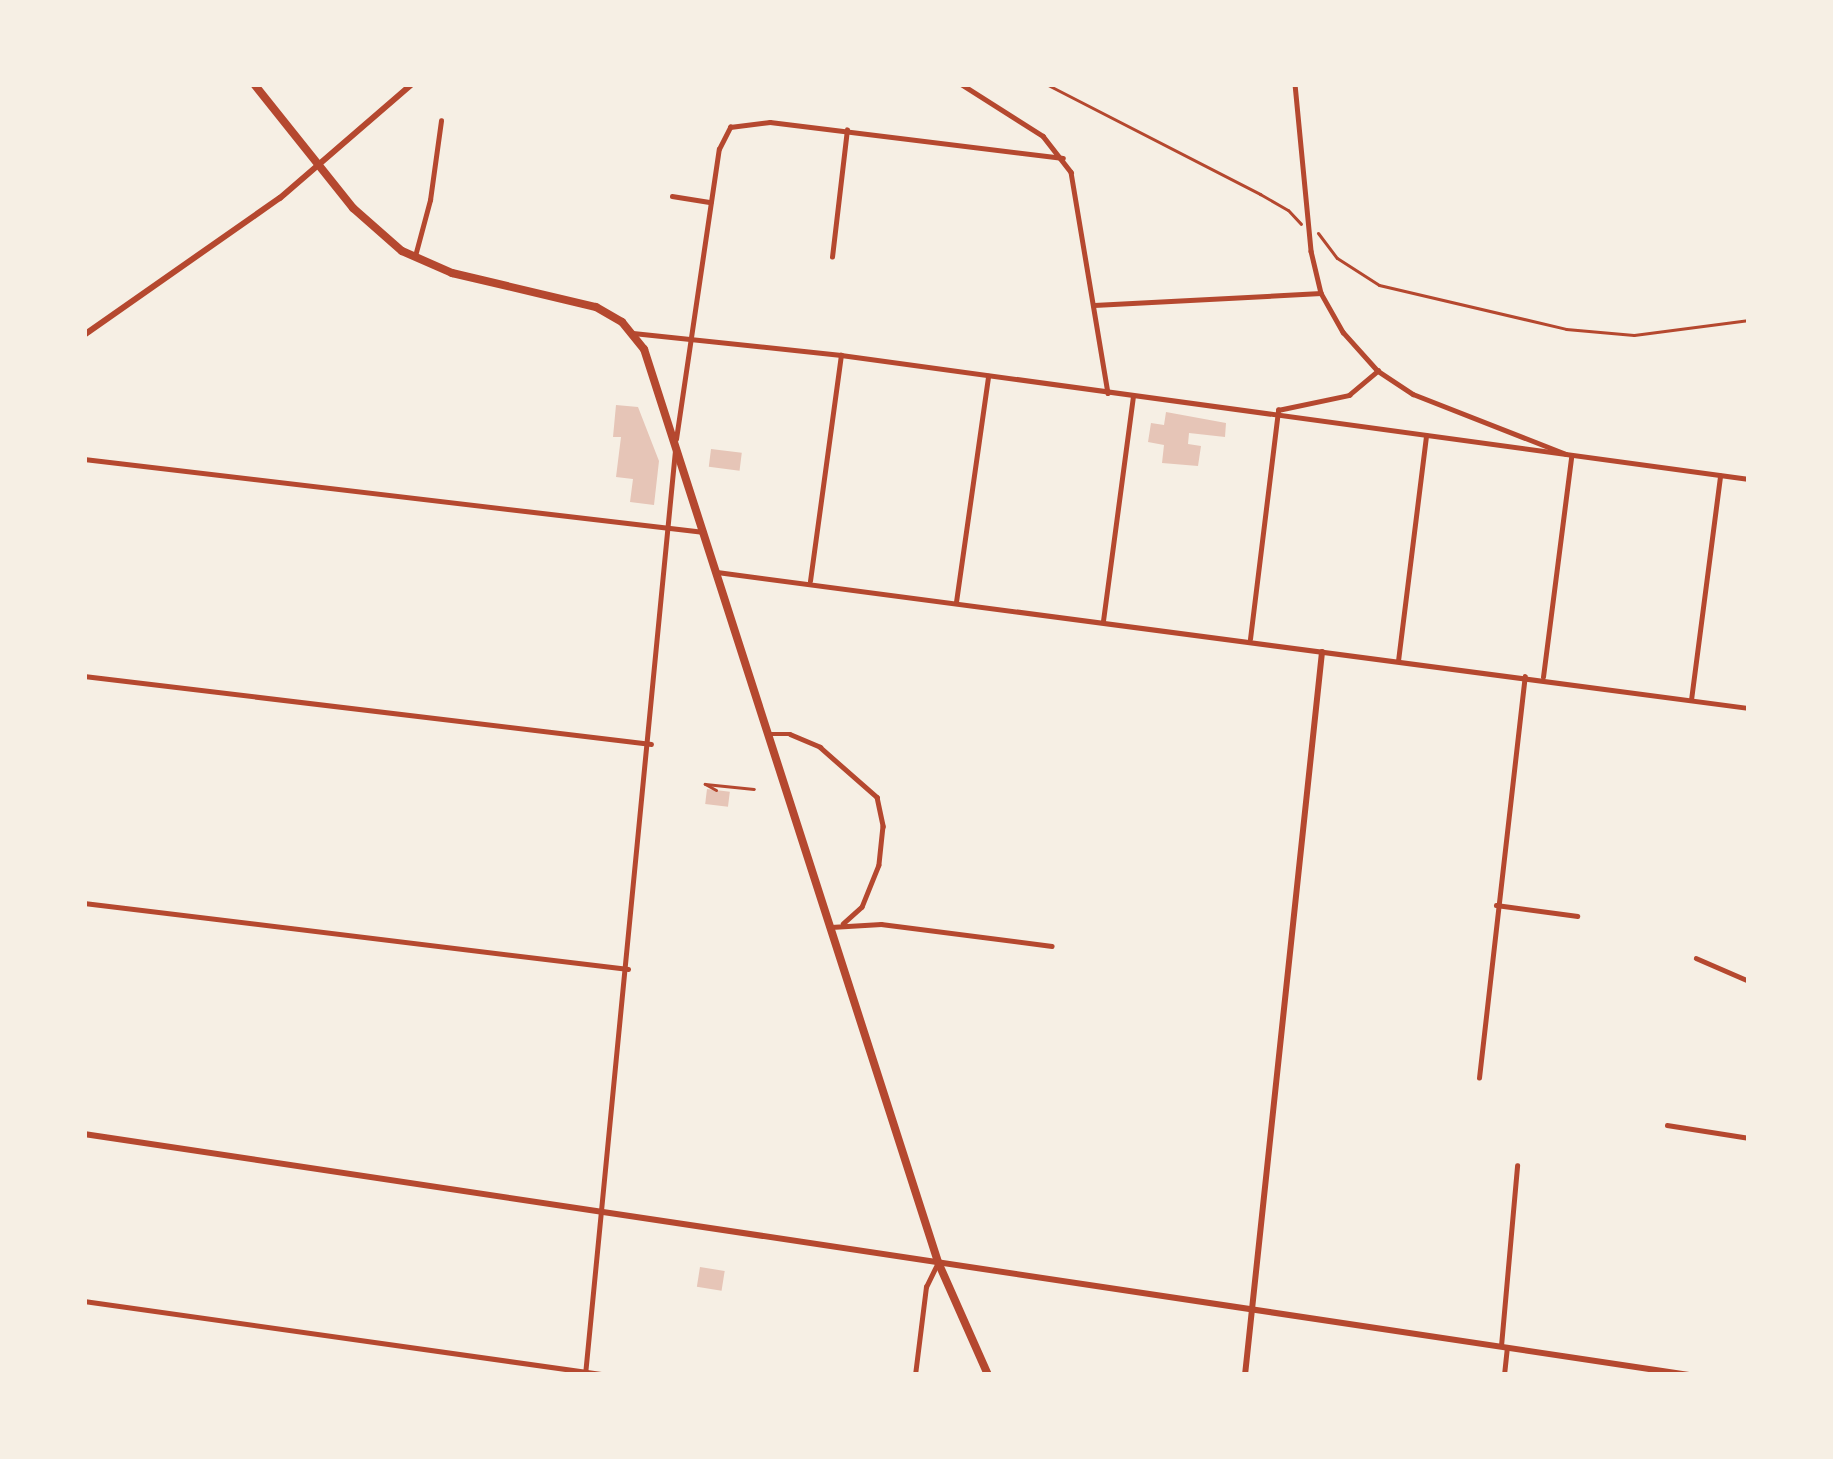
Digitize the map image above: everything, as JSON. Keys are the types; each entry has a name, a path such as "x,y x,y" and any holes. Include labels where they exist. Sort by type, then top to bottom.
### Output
{"main road":[{"path":"254,84 371,226 414,258 452,273 587,304 633,333 648,358 938,1262 988,1375"}],"street":[{"path":"84,335 320,165 412,84"},
{"path":"961,84 1033,128 1063,158 1079,202 1108,392"},
{"path":"1295,84 1311,250 1321,293 1342,332 1378,371 1431,403 1571,457"},
{"path":"414,258 430,200 441,121"},
{"path":"585,1373 605,1213 676,441 720,143 739,123 848,130 1063,158"},
{"path":"832,257 848,130"},
{"path":"672,196 711,202"},
{"path":"1094,305 1321,293"},
{"path":"633,333 841,355 1749,479"},
{"path":"810,584 841,355"},
{"path":"1250,641 1277,415 1286,405 1355,392 1378,371"},
{"path":"956,603 988,376"},
{"path":"1103,621 1133,396"},
{"path":"1398,661 1426,436"},
{"path":"1543,680 1571,457"},
{"path":"84,459 705,532"},
{"path":"1691,700 1720,476"},
{"path":"717,572 1749,708"},
{"path":"1245,1375 1322,652"},
{"path":"84,676 650,744"},
{"path":"1478,1078 1525,677"},
{"path":"769,734 790,734 820,747 878,796 883,836 879,865 862,908 843,924"},
{"path":"84,903 628,969"},
{"path":"1496,905 1577,916"},
{"path":"831,927 881,924 1052,946"},
{"path":"1696,958 1749,981"},
{"path":"1666,1125 1749,1138"},
{"path":"84,1134 1689,1375"},
{"path":"1504,1375 1517,1166"},
{"path":"915,1375 926,1287 938,1262"},
{"path":"84,1301 608,1375"}],"path":[{"path":"1046,84 1260,194 1305,226"},
{"path":"1316,232 1337,258 1379,285 1566,329 1634,335 1749,320"},
{"path":"716,790 705,784 754,789"}],"building":[{"path":"616,405 638,407 659,461 654,505 630,502 633,479 616,477 621,437 613,437"},
{"path":"1166,412 1226,423 1225,437 1189,433 1188,444 1201,446 1198,466 1162,463 1164,445 1148,442 1151,423 1164,425"},
{"path":"711,449 742,453 740,471 709,467"},
{"path":"707,789 730,792 728,807 705,804"},
{"path":"700,1267 725,1271 722,1291 697,1287"}]}
